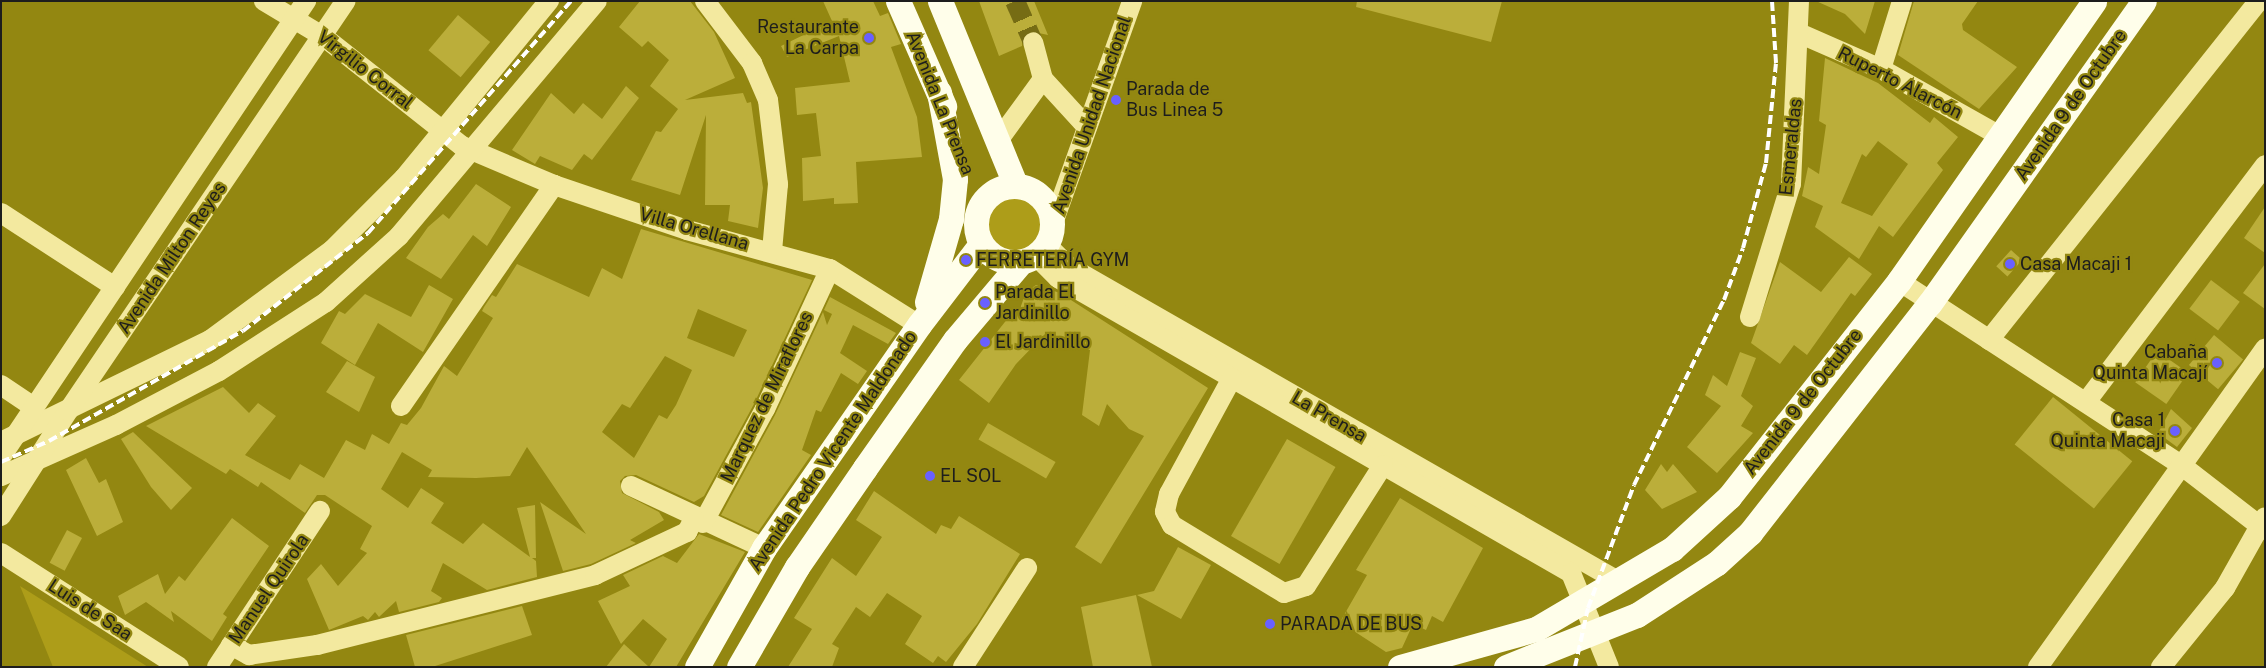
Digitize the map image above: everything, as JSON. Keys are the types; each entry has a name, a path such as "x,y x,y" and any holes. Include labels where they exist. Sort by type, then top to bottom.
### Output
{"main road":[{"name":"Avenida La Prensa","path":"898,1 939,92 981,206"},
{"path":"940,1 1016,186 1043,200 1039,248 1005,262 981,244 976,232 981,206 996,191 1016,186"},
{"name":"Avenida 9 de Octubre","path":"1400,667 1536,629 1586,603 1618,581 1672,549 1729,497 1899,281 1998,135 2094,1"},
{"name":"Avenida 9 de Octubre","path":"1506,667 1596,634 1683,587 1750,533 1930,303 2144,1"},
{"path":"919,325 939,270 955,180 939,92"},
{"name":"Avenida Pedro Vicente Maldonado","path":"696,667 764,548 919,325 981,244"},
{"name":"Avenida Pedro Vicente Maldonado","path":"739,667 797,566 954,340 1039,248"}],"street":[{"name":"Virgilio Corral","path":"264,1 301,9 324,37 442,130 468,148"},
{"name":"Avenida Milton Reyes","path":"1,516 68,411 324,37 346,1"},
{"path":"9,439 210,340 332,250 404,178 549,1"},
{"path":"1,476 36,461 219,371 326,302 399,236 468,148 597,1"},
{"path":"705,1 752,63 768,100 778,184 772,251"},
{"name":"Avenida Unidad Nacional","path":"1039,248 1088,127 1132,1"},
{"name":"Esmeraldas","path":"1750,317 1790,184 1801,34 1799,1"},
{"path":"1881,69 1902,1"},
{"path":"1989,340 2259,1"},
{"name":"Avenida Milton Reyes","path":"1,456 9,439 34,407 301,9"},
{"name":"Ruperto Alarcón","path":"1801,34 1881,69 1998,135"},
{"path":"1033,42 1043,79 1088,127"},
{"path":"997,142 1043,79"},
{"name":"Villa Orellana","path":"468,148 554,185 687,230 772,251 830,269 919,325"},
{"path":"2086,402 2265,165"},
{"path":"401,406 554,185"},
{"path":"1,213 115,287"},
{"name":"La Prensa","path":"1039,248 1058,278 1571,573 1586,603 1609,667"},
{"name":"La Prensa","path":"1039,248 1618,581"},
{"name":"Marquez de Miraflores","path":"232,645 248,655 317,645 595,575 687,532 698,521 765,409 830,269"},
{"path":"1899,281 1930,303 2086,402 2263,524 2224,588 2161,667"},
{"path":"2038,667 2265,349"},
{"path":"1232,378 1170,494 1165,512 1172,525 1284,593 1306,586 1383,465"},
{"path":"1,385 34,407"},
{"path":"631,486 698,521 764,548"},
{"name":"Manuel Quirola","path":"217,667 320,511"},
{"name":"Luis de Saa","path":"1,553 179,667"},
{"path":"963,667 1028,568"}],"shaded area":[{"path":"1012,194 1024,196 1034,203 1041,213 1043,225 1041,237 1034,247 1024,254 1012,256 1000,254 990,247 983,237 981,225 983,213 990,203 1000,196"},
{"path":"20,586 148,667 53,667"}],"building":[{"path":"640,1 690,1 714,32 735,78 685,100 743,93 747,103 751,102 763,188 758,228 728,221 730,205 705,205 706,115 680,195 631,180 656,131 661,132 678,109 650,86 669,60 648,41 642,47 619,27"},
{"path":"823,1 873,1 880,16 888,13 901,44 891,47 917,117 922,157 856,162 858,203 834,204 834,198 803,201 802,158 821,156 816,113 797,115 795,88 850,82 839,36 787,57 781,46 832,21"},
{"path":"979,1 1034,1 1048,35 1029,31 1022,38 1022,46 999,56"},
{"path":"1357,1 1502,1 1491,42 1356,7"},
{"path":"1816,1 1875,1 1865,34 1845,14"},
{"path":"1914,1 1978,1 1962,24 1963,30 2017,67 1979,109 1898,55"},
{"path":"458,15 490,42 461,77 428,50"},
{"path":"1825,58 1878,83 1930,123 1934,117 1958,137 1937,163 1943,170 1893,237 1879,226 1859,259 1815,227 1823,206 1802,196 1808,167 1819,174 1826,125 1819,121","holes":["1878,141 1908,164 1872,216 1841,203 1862,154 1866,157"]},
{"path":"626,86 639,98 592,160 584,154 572,170 540,156 535,164 512,150 551,93 574,114 583,103 602,119"},
{"path":"476,184 511,207 487,246 473,235 441,279 406,258 428,227 443,214 449,219"},
{"path":"2265,207 2265,253 2244,238"},
{"path":"641,229 812,280 754,404 704,496 694,502 636,475 625,476 620,481 622,493 659,512 664,520 630,540 636,543 591,564 563,571 540,502 586,534 527,447 510,476 476,478 428,477 432,470 402,452 381,489 408,508 421,488 444,503 431,523 463,544 483,523 530,557 517,508 535,505 536,558 532,558 536,561 537,577 487,590 443,563 431,591 442,598 439,602 399,612 396,601 379,617 375,612 368,620 363,616 329,630 307,579 321,564 338,586 367,553 360,549 372,526 325,495 317,495 305,513 261,482 258,487 230,469 226,474 146,426 223,387 249,413 258,403 276,416 245,455 290,480 300,464 324,478 346,440 365,450 372,434 389,444 401,423 407,425 421,408 444,366 457,376 493,318 482,311 484,307 492,295 496,297 517,264 589,297 602,268 622,279","holes":["698,309 747,330 734,357 687,338","665,356 692,370 676,405 667,419 659,415 634,458 602,432 622,404 630,408"]},
{"name":"Casa Macaji 1","path":"2011,250 2022,260 2007,276 1996,266"},
{"path":"1849,257 1872,274 1855,296 1851,293 1807,355 1794,345 1780,364 1751,343 1780,262 1821,292"},
{"path":"2265,264 2265,309 2243,293"},
{"name":"Cabaña Quinta Macají","path":"2211,280 2240,302 2218,330 2189,309"},
{"path":"429,285 453,299 423,352 378,323 355,365 321,343 339,311 345,314 365,294 411,317"},
{"path":"1036,285 1060,293 1208,388 1101,564 1075,547 1144,436 1129,429 1107,404 1099,426 1082,415 1090,350 1045,334 1016,364 989,403 959,380 1012,313 1017,317 1026,292"},
{"path":"830,297 896,333 888,344 853,325 840,353 867,371 858,384 841,373 821,412 816,410 802,450 811,455 758,532 721,515 775,415 823,312 827,325 832,314 824,310"},
{"name":"Cabaña Quinta Macají","path":"2214,335 2243,359 2218,389 2189,365"},
{"path":"2157,351 2188,373 2166,404 2135,382"},
{"path":"1740,352 1756,358 1741,396 1753,406 1741,426 1753,433 1717,473 1687,447 1721,406 1705,395 1713,375 1727,386"},
{"path":"347,361 375,377 359,412 326,392"},
{"path":"2053,397 2132,461 2094,509 2015,444"},
{"name":"Casa 1 Quinta Macaji","path":"2171,409 2192,428 2177,447 2158,433"},
{"path":"988,423 1056,462 1046,478 978,439"},
{"path":"133,432 192,488 171,510 151,487 121,439"},
{"path":"1287,439 1335,467 1279,564 1231,536"},
{"path":"86,458 99,483 106,479 123,522 97,536 66,470"},
{"path":"1661,464 1667,472 1673,464 1697,492 1662,509 1645,490"},
{"path":"874,491 936,534 941,525 951,529 959,516 1020,554 977,624 946,662 938,656 933,663 905,644 922,616 887,593 870,617 856,607 832,644 839,648 832,667 788,667 812,629 794,618 832,558 856,576 882,537 856,520"},
{"path":"1400,498 1483,548 1443,622 1432,616 1426,630 1413,624 1402,648 1386,652 1340,622 1367,575 1356,570"},
{"path":"232,518 269,546 223,614 227,617 212,641 171,611 174,622 146,602 125,615 118,596 158,574 165,594 179,576 185,581"},
{"path":"67,530 82,538 65,571 50,563"},
{"path":"699,534 745,552 676,667 649,667 667,639 643,619 621,644 598,601 630,586 623,575 663,556 677,563"},
{"path":"1178,547 1211,565 1181,619 1137,595 1154,591"},
{"path":"1136,595 1152,667 1093,667 1081,607"},
{"path":"522,606 532,635 432,667 415,667 406,635"},
{"path":"624,644 649,667 606,667"}],"tunnel":[{"path":"1015,1 1033,42"}],"railway":[{"path":"1,462 49,441 243,331 368,233 571,1"},
{"path":"1575,667 1588,608 1634,485 1724,300 1743,248 1766,163 1776,63 1772,1"}],"place":[{"name":"Restaurante La Carpa","path":"869,38"},
{"name":"Parada de Bus Linea 5","path":"1116,100"},
{"name":"FERRETERÍA GYM","path":"966,260"},
{"name":"Casa Macaji 1","path":"2010,264"},
{"name":"Parada El Jardinillo","path":"985,303"},
{"name":"El Jardinillo","path":"985,342"},
{"name":"Cabaña Quinta Macají","path":"2217,363"},
{"name":"Casa 1 Quinta Macaji","path":"2175,431"},
{"name":"EL SOL","path":"930,476"},
{"name":"PARADA DE BUS","path":"1270,624"}]}
